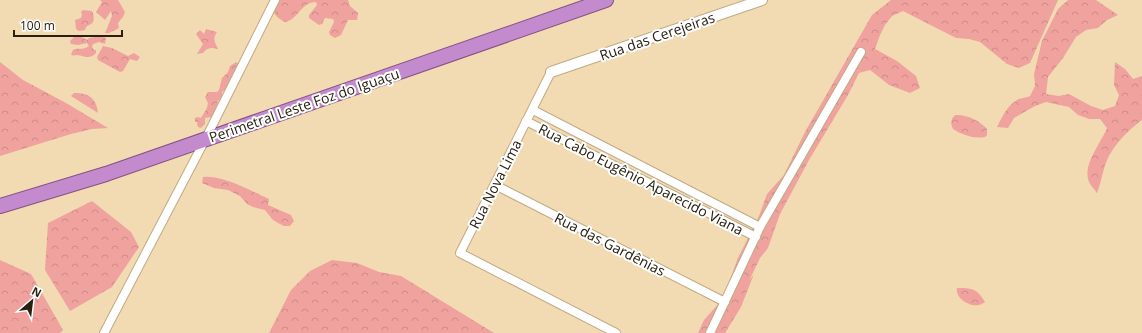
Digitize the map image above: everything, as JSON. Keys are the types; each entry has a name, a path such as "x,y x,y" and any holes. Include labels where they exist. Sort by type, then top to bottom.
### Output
{"highway":[{"name":"Perimetral Leste Foz do Iguaçu","path":"0,206 106,174 606,0"}],"street":[{"path":"104,333 275,0"},
{"name":"Rua das Cerejeiras","path":"552,72 762,0"},
{"path":"710,333 760,228 861,52"},
{"name":"Rua Nova Lima","path":"552,72 460,253 616,333"},
{"name":"Rua Cabo Eugênio Aparecido Viana","path":"532,110 760,228"},
{"name":"Rua Cabo Eugênio Aparecido Viana","path":"526,121 756,237"},
{"name":"Rua das Gardênias","path":"495,185 725,302"}],"green space":[{"path":"100,0 118,0 125,12 118,23 119,28 109,33 105,33 112,16 111,11 105,20 96,12 102,2"},
{"path":"277,0 348,0 350,6 358,13 357,20 348,20 341,35 335,38 330,35 329,32 334,22 333,19 325,18 322,24 319,25 309,18 309,15 317,5 316,2 307,5 293,18 285,22 276,16 274,11"},
{"path":"891,0 1058,0 1030,63 1019,68 1007,64 980,42 956,38 903,11 892,16 885,25 875,49 897,61 916,76 920,88 910,93 889,85 870,70 859,73 780,214 768,248 760,258 749,281 754,274 741,307 725,333 698,333 704,320 720,302 738,258 759,216 767,194 784,175 805,132 872,15"},
{"path":"1068,0 1096,0 1118,15 1107,20 1098,28 1086,30 1076,37 1063,58 1048,77 1046,94 1059,96 1069,94 1091,106 1103,110 1115,106 1119,95 1114,85 1115,62 1125,69 1133,79 1142,76 1142,120 1124,136 1114,148 1106,162 1097,193 1089,182 1088,168 1093,154 1107,128 1100,119 1089,119 1078,115 1069,107 1046,102 1035,106 1014,118 1008,128 997,127 1005,112 1013,102 1030,96 1035,86 1034,74 1042,41 1058,9"},
{"path":"83,10 92,11 94,20 86,27 85,30 79,31 76,29 75,20 81,18 81,12"},
{"path":"206,29 217,32 214,39 218,49 209,48 203,53 197,54 203,44 196,34 200,30 204,34"},
{"path":"77,36 87,40 89,38 101,36 106,38 105,44 99,42 93,44 92,47 96,50 96,53 91,56 71,55 73,50 89,46 87,43 78,45 71,44 70,41"},
{"path":"103,46 112,48 128,56 134,53 140,57 137,61 130,59 123,71 120,72 98,60 97,57"},
{"path":"0,62 23,80 108,128 92,129 71,134 0,156"},
{"path":"236,62 240,65 227,88 222,92 222,97 218,101 215,113 211,117 205,118 205,124 201,128 198,127 198,122 195,122 195,118 201,118 207,108 208,103 205,97 208,92 217,92 219,90 222,78 228,72 230,66"},
{"path":"74,93 84,94 91,97 96,104 98,113 71,96"},
{"path":"955,115 969,117 981,123 987,129 987,135 985,137 972,137 964,135 953,129 951,121"},
{"path":"203,177 220,178 269,199 268,205 291,215 294,221 290,226 284,226 273,220 265,210 247,204 240,196 228,190 214,188 202,183"},
{"path":"92,201 131,232 139,247 112,287 70,311 45,270 48,223"},
{"path":"0,260 31,274 63,330 60,333 0,333"},
{"path":"332,260 357,263 379,272 401,276 494,333 269,333 291,290 310,271"},
{"path":"957,288 966,288 976,291 985,302 979,305 971,305 967,303 958,295"}]}
